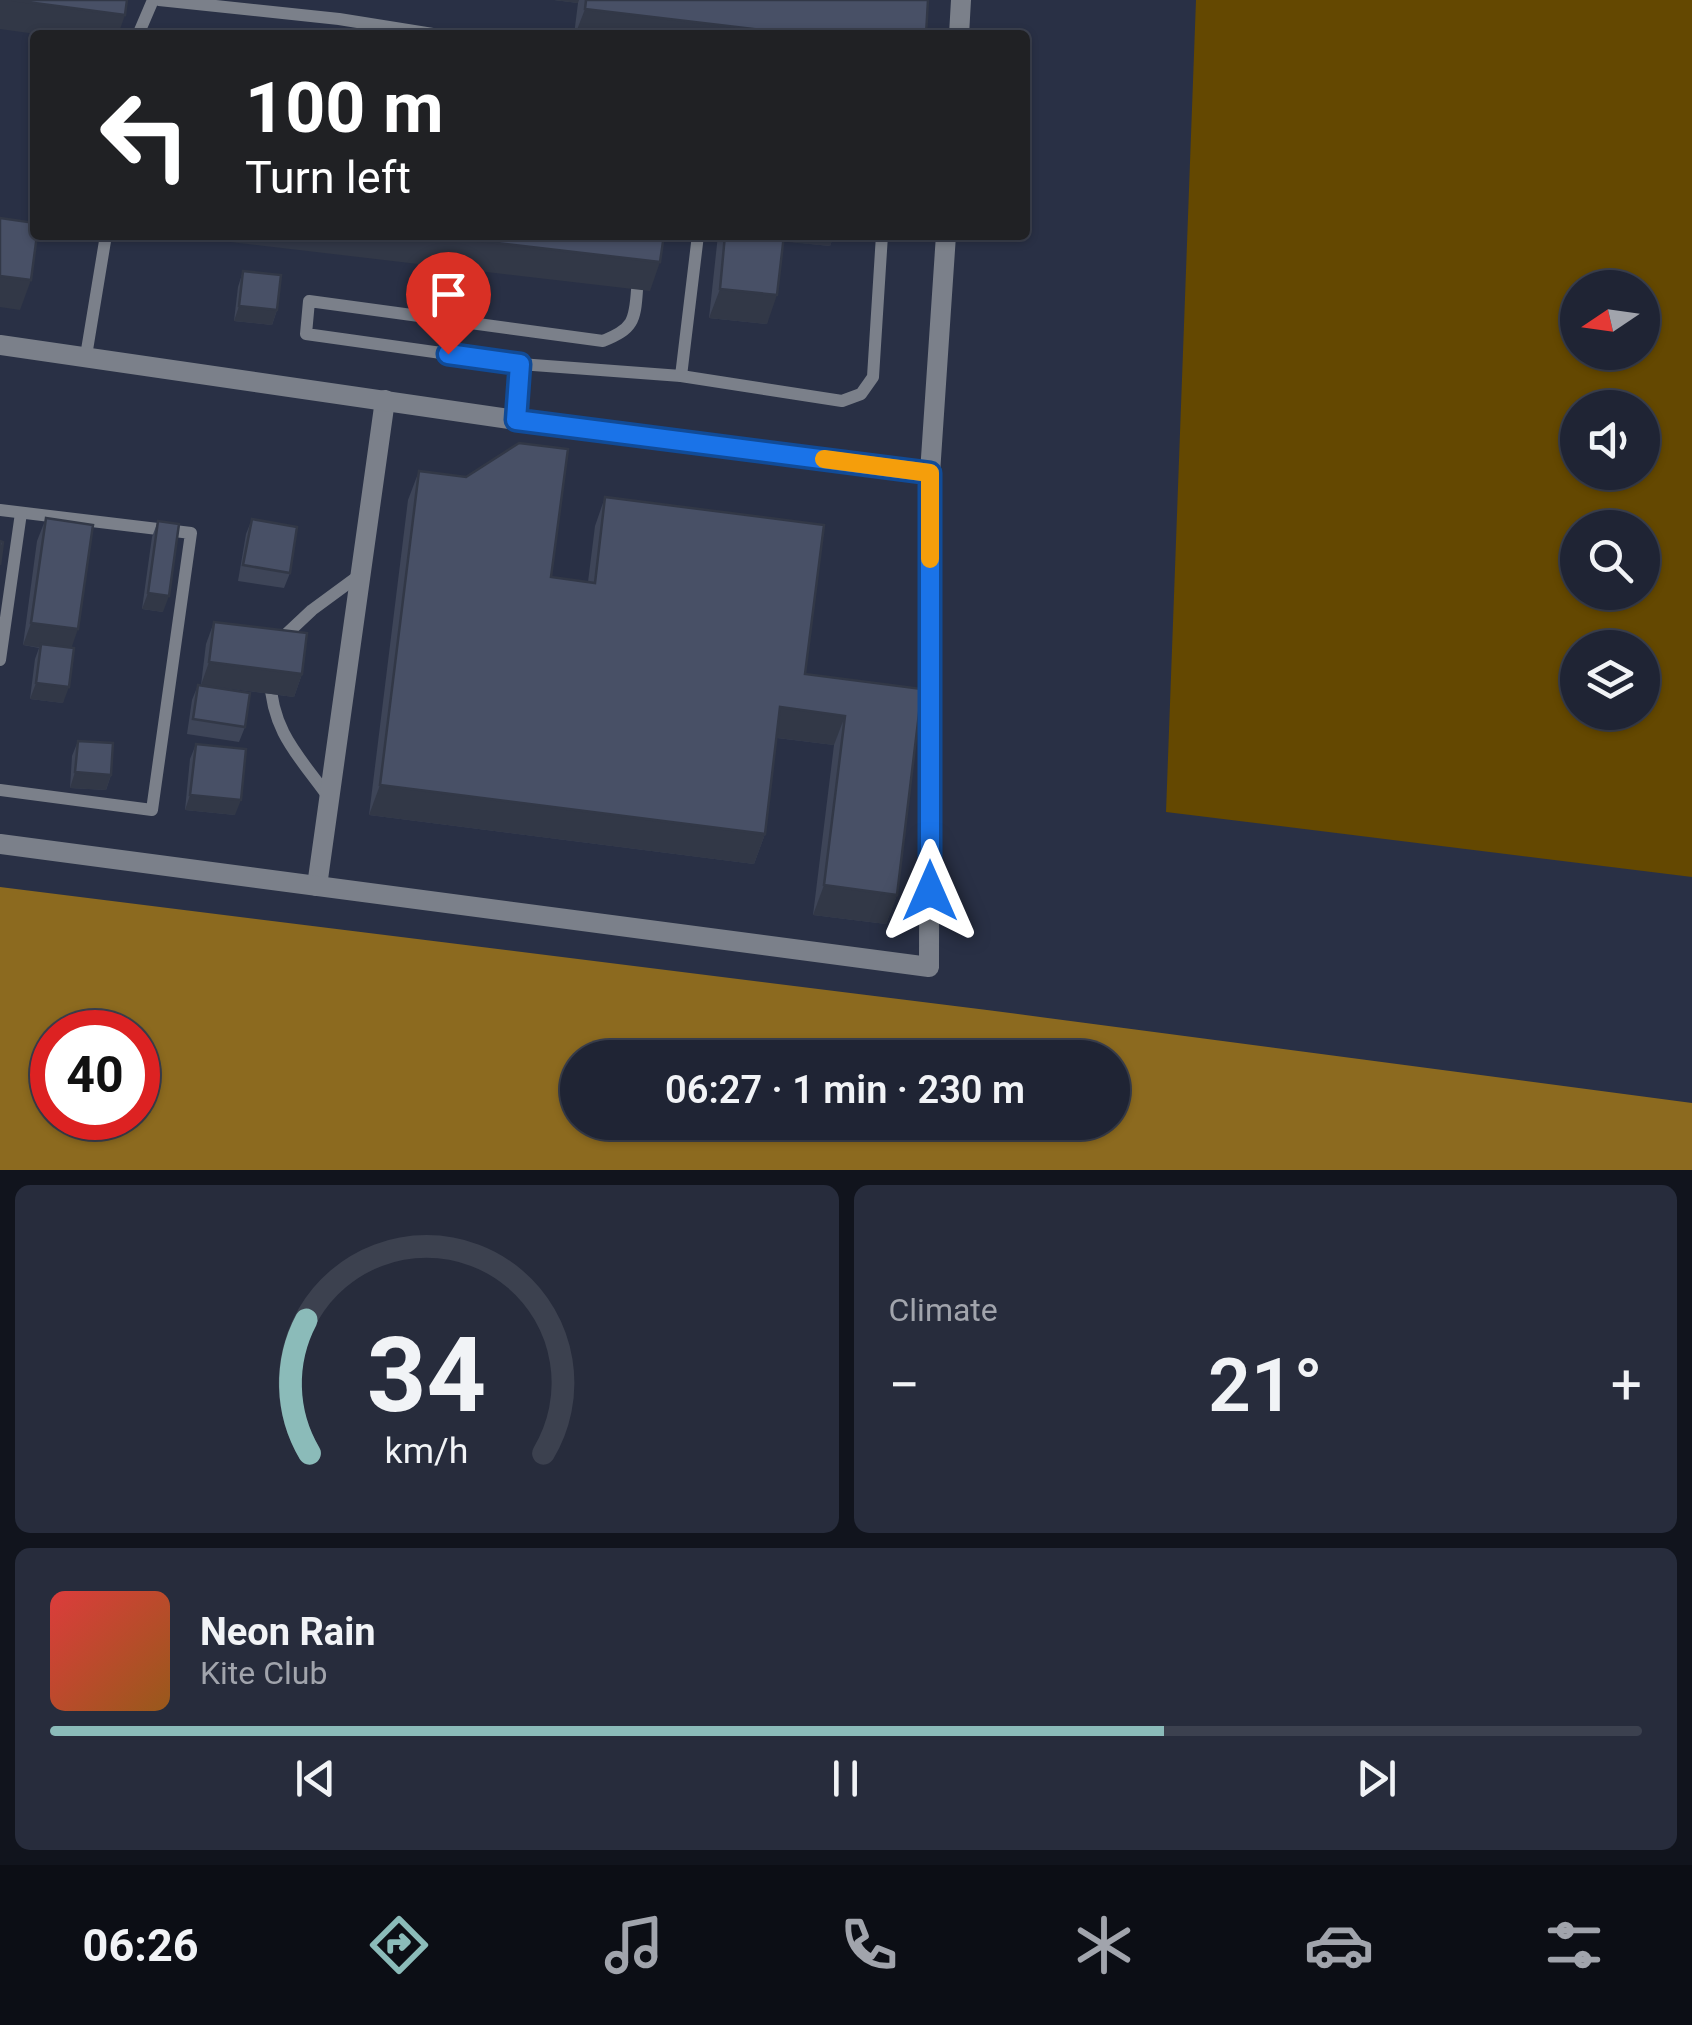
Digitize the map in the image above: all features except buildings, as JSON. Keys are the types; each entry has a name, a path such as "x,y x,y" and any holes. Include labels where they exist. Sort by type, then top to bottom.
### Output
{"street":[{"path":"959,30 961,0"},
{"path":"0,844 930,967 930,473 946,240"},
{"path":"0,345 516,420 930,473"},
{"path":"317,886 385,400"}],"lane":[{"path":"141,30 156,0 408,30"},
{"path":"86,356 105,240"},
{"path":"681,376 697,240"},
{"path":"637,290 635,317 623,333 602,341 309,301 306,334 520,364 681,376 842,400 862,394 872,377 882,240"},
{"path":"516,420 520,364"},
{"path":"0,510 192,533 152,810 0,790"},
{"path":"0,660 21,513"},
{"path":"330,798 280,729 271,707 270,675 280,639 361,574"}],"shaded area":[{"path":"1196,0 1692,0 1692,877 1166,812"},
{"path":"0,887 1692,1103 1692,1170 0,1170"}],"slow traffic":[{"path":"824,459 930,473 930,559"}],"route":[{"path":"448,354 520,364 516,420 930,473 930,891"}]}
